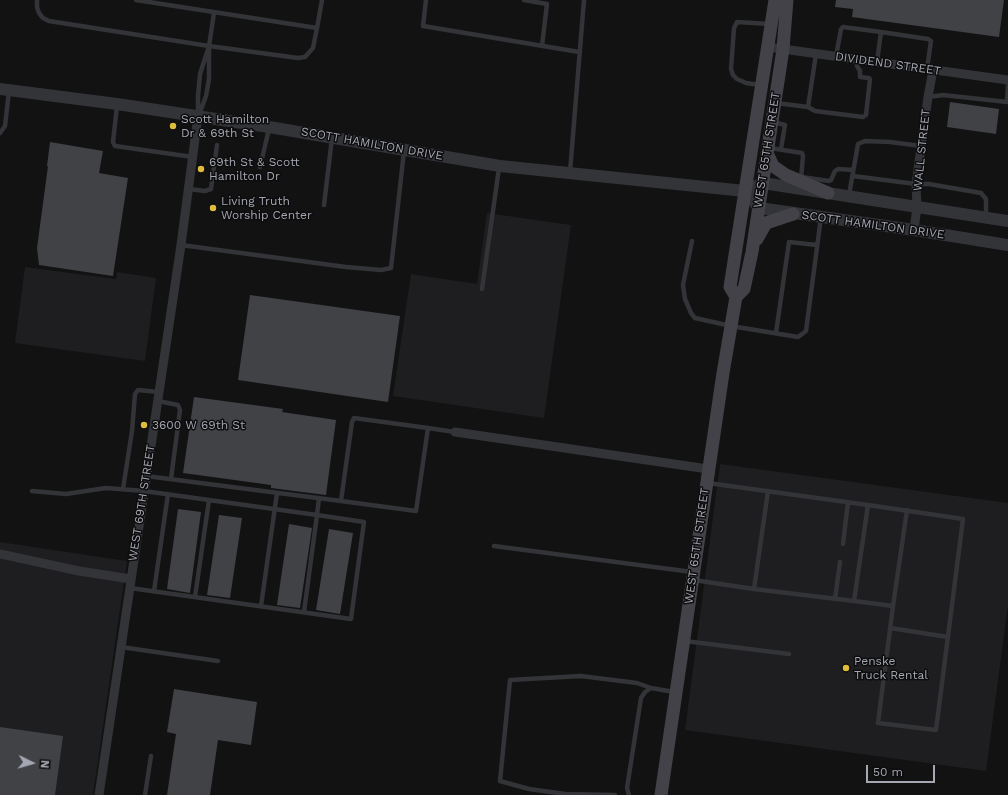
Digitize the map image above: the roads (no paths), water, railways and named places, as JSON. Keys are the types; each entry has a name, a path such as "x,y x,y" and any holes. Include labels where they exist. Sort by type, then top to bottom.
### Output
{"main road":[{"name":"WEST 65TH STREET","path":"736,297 730,287 775,0"},
{"name":"WEST 65TH STREET","path":"661,795 708,469 731,326 736,297 744,289 759,208 783,49 787,0"},
{"path":"767,150 773,166 800,182 828,193"},
{"path":"752,252 760,232 766,224 793,214"}],"street":[{"name":"DIVIDEND STREET","path":"768,47 1008,80"},
{"name":"WALL STREET","path":"914,230 917,207 916,184 922,146 930,70"},
{"name":"SCOTT HAMILTON DRIVE","path":"5,89 269,127 500,166 745,191"},
{"name":"WEST 69TH STREET","path":"99,795 181,245 198,116"},
{"path":"759,208 745,191 762,183 800,182"},
{"name":"SCOTT HAMILTON DRIVE","path":"828,193 1008,221"},
{"name":"SCOTT HAMILTON DRIVE","path":"759,208 1008,245"},
{"path":"455,432 708,469"},
{"path":"0,554 130,583"}],"lane":[{"path":"37,0 37,8 39,13 43,18 49,21 209,46 298,58 305,57 313,48 322,0"},
{"path":"136,0 317,28"},
{"path":"426,0 423,26 579,52"},
{"path":"524,0 547,4 542,46"},
{"path":"570,173 584,0"},
{"path":"198,116 206,96 209,79 209,46 214,13"},
{"path":"762,85 746,83 737,79 733,75 731,69 734,28 738,22 771,24"},
{"path":"836,56 841,29 843,26 928,38 931,41 930,70"},
{"path":"877,62 881,32"},
{"path":"198,116 200,74 209,46"},
{"path":"808,107 816,54"},
{"path":"775,102 808,107 815,111 863,117 866,115 870,79 860,77 857,59"},
{"path":"928,96 943,95 1007,102 1008,84"},
{"path":"0,133 5,126 5,89"},
{"path":"117,104 112,142 115,146 193,157"},
{"path":"772,122 784,125 781,149"},
{"path":"260,167 269,127"},
{"path":"324,204 332,138"},
{"path":"849,196 858,144 865,140 922,146"},
{"path":"188,189 205,191 211,189 217,145"},
{"path":"181,245 346,267 381,270 391,268 404,149"},
{"path":"767,150 781,149 802,153 803,156 800,182 829,181 838,169 853,170"},
{"path":"482,289 500,166"},
{"path":"853,176 916,184 930,184 981,193 986,199 986,218"},
{"path":"692,240 683,285 684,298 688,308 695,318 731,326 798,337 806,331 821,217"},
{"path":"776,333 789,242 817,245"},
{"path":"123,489 132,431 135,394 138,390 158,396 178,405 180,410 171,479"},
{"path":"341,501 354,418 455,432"},
{"path":"146,476 416,511 428,428"},
{"path":"706,483 768,491 907,510 963,518 936,730 878,722 907,510"},
{"path":"32,491 66,494 106,488 123,489 317,514 364,522 351,619 154,591 130,583"},
{"path":"754,589 768,491"},
{"path":"261,606 277,493"},
{"path":"154,591 168,494"},
{"path":"304,612 319,498"},
{"path":"196,597 209,500"},
{"path":"843,544 848,502"},
{"path":"854,601 868,505"},
{"path":"494,546 693,576 754,589 894,606"},
{"path":"835,599 840,562"},
{"path":"890,628 948,637"},
{"path":"683,641 790,654"},
{"path":"121,647 218,660"},
{"path":"615,795 565,794 529,789 500,781 510,680 581,676 637,683 651,688 676,692"},
{"path":"629,795 627,788 641,698 645,692 651,688"},
{"path":"145,795 151,756"}],"place":[{"name":"Scott Hamilton Dr & 69th St","path":"173,126"},
{"name":"69th St & Scott Hamilton Dr","path":"201,169"},
{"name":"Living Truth Worship Center","path":"213,208"},
{"name":"3600 W 69th St","path":"144,425"},
{"name":"Penske Truck Rental","path":"846,668"}]}
